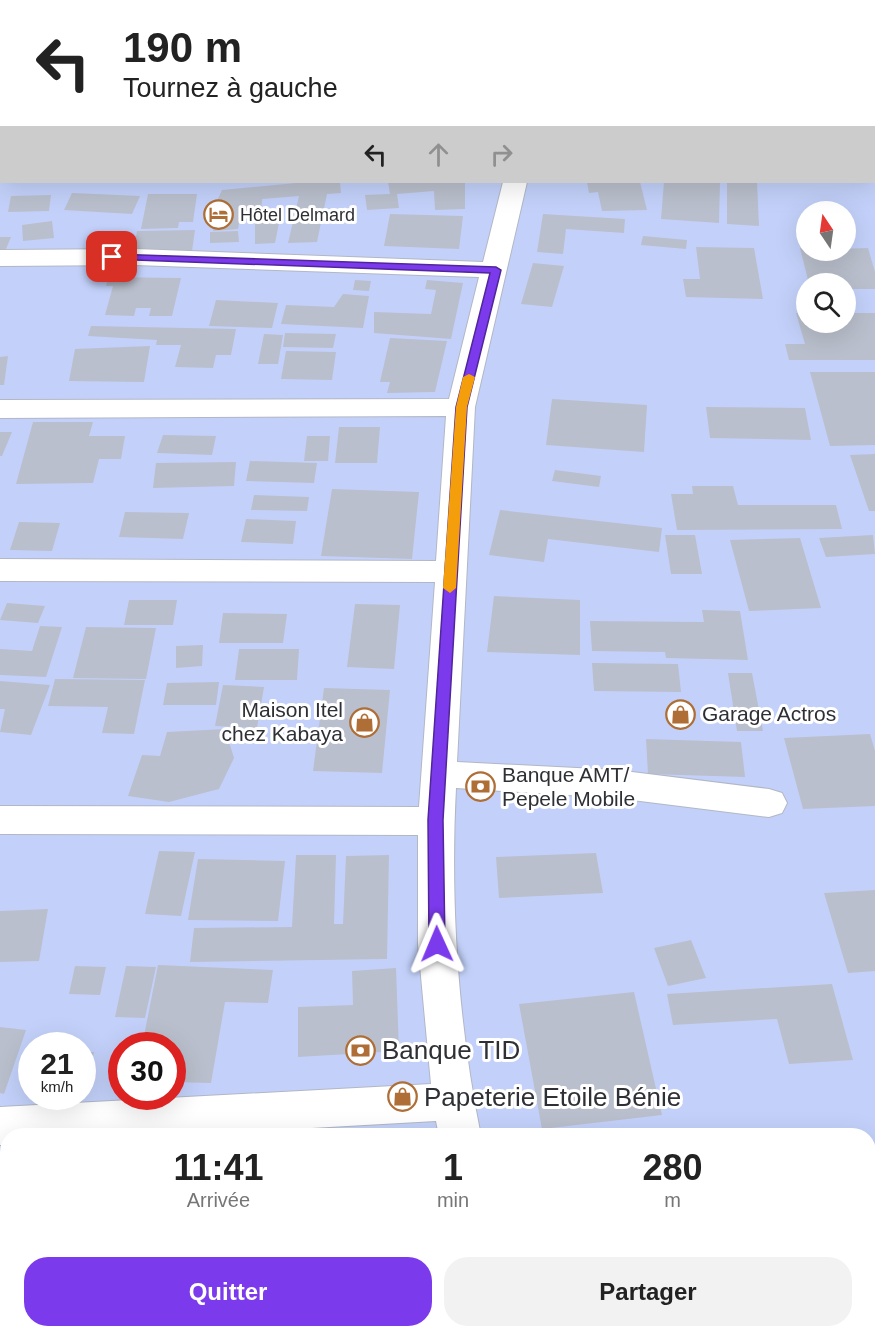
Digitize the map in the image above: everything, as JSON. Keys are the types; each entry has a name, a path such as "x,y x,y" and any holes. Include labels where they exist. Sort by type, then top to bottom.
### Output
{"street":[{"path":"0,1126 457,1118 437,944 438,774 461,407 496,270 515,183"},
{"path":"0,258 135,257 496,270"},
{"path":"0,409 461,407"},
{"path":"0,570 451,572"},
{"path":"438,774 616,784 769,802"},
{"path":"0,819 436,820"}],"shaded area":[{"path":"0,183 875,183 875,1128 0,1128"}],"building":[{"path":"296,183 340,183 341,193 327,194 317,242 288,243 299,196 262,199 261,215 240,217 238,229 213,231 216,203 222,190"},
{"path":"388,183 465,183 465,209 435,210 434,191 397,194 399,208 367,210 365,195 390,194"},
{"path":"587,183 640,183 647,210 602,211 598,192 589,193"},
{"path":"664,183 720,183 719,223 661,219"},
{"path":"727,183 757,183 759,226 727,224"},
{"path":"72,193 140,196 132,214 64,210"},
{"path":"148,194 197,194 193,222 179,222 178,228 141,229"},
{"path":"51,195 49,211 8,212 11,196"},
{"path":"390,214 463,216 459,249 384,246"},
{"path":"543,214 625,219 624,233 566,229 563,254 537,252"},
{"path":"280,218 275,243 255,244 255,219"},
{"path":"52,221 54,238 23,241 22,225"},
{"path":"195,230 192,251 134,251 137,231"},
{"path":"238,231 239,242 210,243 210,232"},
{"path":"643,236 687,240 686,249 641,245"},
{"path":"0,237 11,237 6,249 0,249"},
{"path":"696,247 754,248 763,299 686,297 683,279 700,279"},
{"path":"856,248 868,248 875,272 875,289 856,289 856,273 806,273 803,261 856,261"},
{"path":"533,263 564,266 552,307 521,304"},
{"path":"108,277 181,278 172,316 149,316 151,308 136,308 134,316 105,315 113,286 106,286"},
{"path":"355,280 371,281 369,291 353,290"},
{"path":"427,280 463,283 451,339 374,333 374,312 431,314 436,290 425,289"},
{"path":"343,294 369,296 363,328 281,324 286,305 334,307"},
{"path":"216,300 278,303 272,328 209,326"},
{"path":"856,313 875,313 875,360 789,360 785,344 805,344 802,333 856,333"},
{"path":"91,326 236,329 231,355 216,355 213,368 175,367 181,345 156,345 157,340 88,336"},
{"path":"285,333 336,334 333,348 283,347"},
{"path":"264,334 283,335 278,364 258,364"},
{"path":"390,338 447,341 435,392 387,393 390,382 380,382"},
{"path":"150,346 144,382 69,381 75,349"},
{"path":"286,351 336,352 332,380 281,379"},
{"path":"8,356 4,385 0,385 0,357"},
{"path":"810,372 875,372 875,445 830,446"},
{"path":"552,399 647,405 644,452 546,445"},
{"path":"706,407 805,408 811,440 710,438"},
{"path":"33,422 93,422 89,436 125,436 121,459 99,459 93,483 16,484"},
{"path":"339,427 380,427 377,463 335,463"},
{"path":"0,432 12,432 2,456 0,456"},
{"path":"163,435 216,436 212,455 157,453"},
{"path":"307,436 330,436 328,461 304,461"},
{"path":"875,454 875,511 869,511 850,455"},
{"path":"250,461 317,463 314,483 246,481"},
{"path":"236,462 234,486 153,488 156,463"},
{"path":"555,470 601,476 599,487 552,481"},
{"path":"692,486 733,486 738,505 836,505 842,529 677,530 671,494 693,494"},
{"path":"332,489 419,492 412,559 321,556"},
{"path":"254,495 309,497 307,511 251,510"},
{"path":"500,510 662,528 659,552 548,539 544,562 489,555"},
{"path":"125,512 189,513 183,539 119,537"},
{"path":"246,519 296,521 293,544 241,542"},
{"path":"19,522 60,523 52,551 10,550"},
{"path":"665,535 695,535 702,574 671,574"},
{"path":"873,535 875,554 826,557 819,538"},
{"path":"800,538 821,608 749,611 730,540"},
{"path":"494,596 580,600 580,655 487,652"},
{"path":"129,600 177,600 173,625 124,625"},
{"path":"7,603 45,606 38,623 0,620"},
{"path":"355,604 400,605 394,669 347,667"},
{"path":"702,610 740,611 748,660 666,658 665,652 592,651 590,621 704,622"},
{"path":"223,613 287,614 283,643 219,643"},
{"path":"40,626 62,627 46,677 0,675 0,649 32,651"},
{"path":"86,627 156,628 146,679 73,678"},
{"path":"203,645 202,666 176,668 176,646"},
{"path":"239,649 299,649 297,680 235,680"},
{"path":"592,663 678,664 681,692 594,691"},
{"path":"728,673 752,673 763,731 737,731"},
{"path":"55,679 145,680 134,734 102,733 108,707 48,706"},
{"path":"0,681 50,685 31,735 0,732 5,709 0,709"},
{"path":"219,682 216,705 163,705 167,683"},
{"path":"223,685 264,687 257,728 215,726"},
{"path":"324,688 390,690 382,773 313,771"},
{"path":"225,729 234,758 219,789 169,802 128,796 142,755 160,756 167,732"},
{"path":"870,734 875,751 875,806 803,809 784,738"},
{"path":"646,739 741,742 745,777 648,774"},
{"path":"159,851 195,852 181,916 145,914"},
{"path":"596,853 603,893 499,898 496,857"},
{"path":"296,855 336,855 334,924 343,924 346,856 389,855 387,959 190,962 194,928 292,927"},
{"path":"198,859 285,861 278,921 188,920"},
{"path":"875,890 875,971 848,973 824,893"},
{"path":"48,909 39,961 0,962 0,911"},
{"path":"691,940 706,978 668,986 654,948"},
{"path":"158,965 273,970 268,1003 225,1002 211,1083 186,1082 186,1032 145,1032"},
{"path":"75,966 106,967 100,995 69,994"},
{"path":"126,966 156,967 145,1018 115,1017"},
{"path":"396,968 399,1051 298,1057 298,1007 353,1005 352,971"},
{"path":"832,984 853,1060 789,1064 777,1019 673,1025 667,994"},
{"path":"634,992 662,1115 542,1128 519,1004"},
{"path":"0,1027 26,1030 18,1032 18,1053 4,1094 0,1093"}],"slow traffic":[{"path":"450,588 461,407 469,377"}],"place":[{"name":"Hôtel Delmard","path":"219,215"},
{"name":"Garage Actros","path":"681,714"},
{"name":"Maison Itel chez Kabaya","path":"364,722"},
{"name":"Banque AMT/ Pepele Mobile","path":"481,787"},
{"name":"Banque TID","path":"361,1050"},
{"name":"Papeterie Etoile Bénie","path":"403,1097"}],"route":[{"path":"112,257 496,270 461,407 436,820 437,944"}]}
